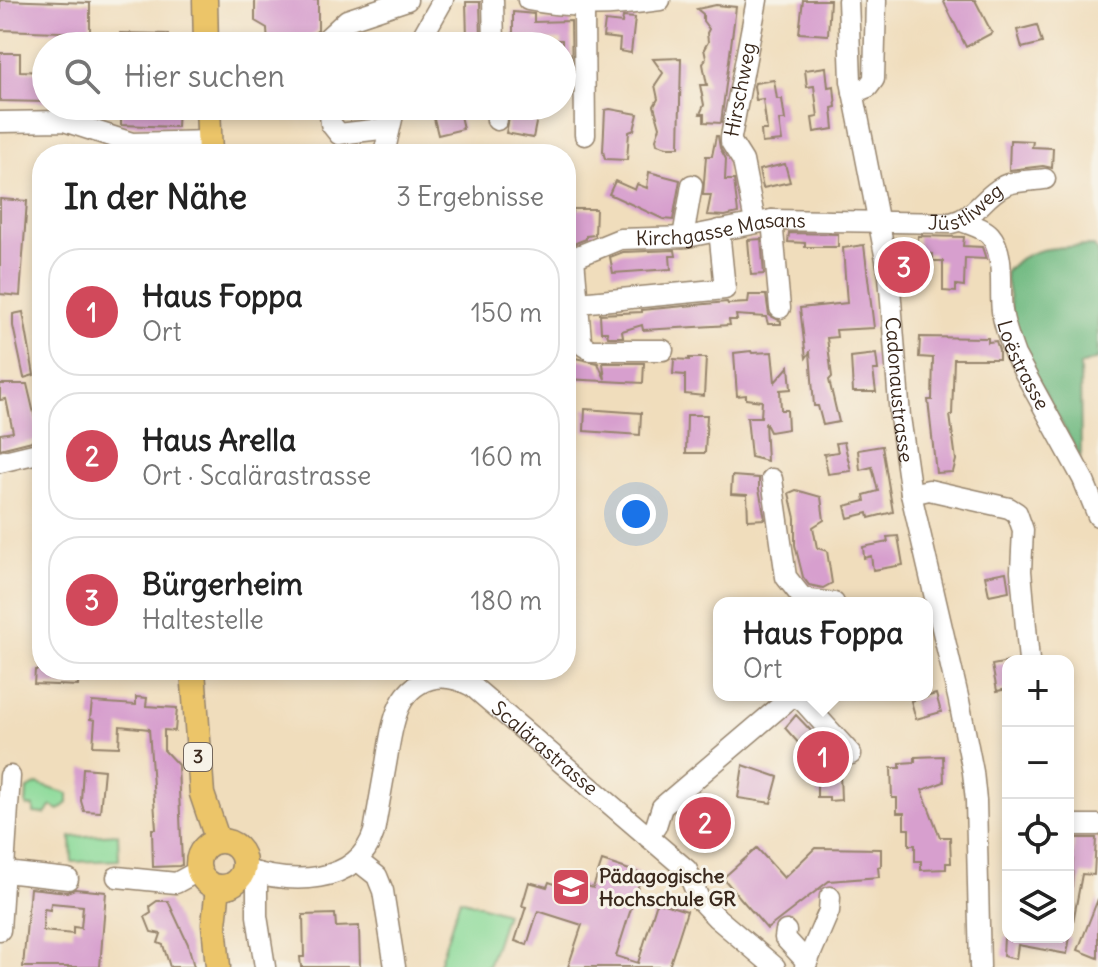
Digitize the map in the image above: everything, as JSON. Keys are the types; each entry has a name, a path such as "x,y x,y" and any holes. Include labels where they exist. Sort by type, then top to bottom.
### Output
{"main road":[{"path":"205,0 206,32"},
{"path":"209,120 210,144"},
{"name":"3","path":"194,680 200,784 218,841 238,848 250,871"},
{"path":"218,841 200,853 198,871 204,881 218,887 237,881 250,871"},
{"path":"218,887 214,924 218,967"}],"street":[{"path":"334,32 347,20 407,0"},
{"path":"425,32 442,0"},
{"path":"493,0 494,32"},
{"path":"528,0 577,6 586,2 613,6 660,0"},
{"name":"Hirschweg","path":"757,0 731,137 763,221 780,308"},
{"name":"Cadonaustrasse","path":"848,0 853,93 889,275 900,417 928,597"},
{"path":"853,93 871,85 874,79 876,0"},
{"path":"585,135 586,2"},
{"path":"331,120 339,134 389,128"},
{"path":"386,144 391,120"},
{"path":"0,122 64,121 132,143 148,144"},
{"path":"739,154 760,148"},
{"name":"Jüstliweg","path":"880,222 942,224 962,221 1003,186 1045,179"},
{"path":"683,237 692,185"},
{"name":"Kirchgasse Masans","path":"576,257 620,239 683,237 763,221 880,222"},
{"name":"Loëstrasse","path":"962,221 992,236 998,254 1002,312 1008,337 1098,516"},
{"path":"579,303 725,289 719,230"},
{"path":"576,289 581,340 587,349 663,350"},
{"path":"0,462 32,454"},
{"path":"1090,496 1098,464"},
{"path":"772,479 786,577 792,588 803,597"},
{"path":"911,494 929,490 1009,508 1017,513 1023,530 1021,571 1028,655"},
{"name":"Cadonaustrasse","path":"935,637 968,741 976,801 980,967"},
{"name":"Scalärastrasse","path":"358,861 368,848 374,832 392,726 399,707 410,690 433,680"},
{"name":"Scalärastrasse","path":"457,680 472,686 687,870 712,924 775,967"},
{"path":"648,837 656,826 662,807 787,701"},
{"path":"803,701 851,754"},
{"path":"0,930 10,776"},
{"path":"1074,825 1098,825"},
{"path":"265,967 250,871 321,877 341,872 358,861 377,876 383,891 395,967"},
{"path":"117,877 176,883 198,871"},
{"path":"5,872 68,879"},
{"path":"786,931 785,938 806,965 829,911 830,897"}],"green space":[{"path":"1094,246 1098,252 1098,359 1080,365 1081,459 1017,342 1005,273 1023,257 1034,252"},
{"path":"37,784 68,794 68,803 59,810 52,806 45,814 34,813 34,807 26,806 27,790"},
{"path":"118,834 119,860 72,862 71,837"},
{"path":"460,899 506,913 488,967 438,967"}],"building":[{"path":"0,0 90,3 90,32 0,30"},
{"path":"255,0 318,0 316,32 267,32 267,28 255,21"},
{"path":"803,0 830,0 828,35 799,33"},
{"path":"943,0 975,0 992,33 966,47"},
{"path":"466,2 480,2 481,32 467,32"},
{"path":"716,5 736,7 721,123 704,122 704,114 700,114 704,105 700,85 707,85 703,64 709,29 703,21 703,14 697,9"},
{"path":"513,12 534,14 534,22 571,21 571,32 513,32"},
{"path":"623,17 635,18 631,53 619,51 620,39 603,37 605,21 622,23"},
{"path":"1037,25 1042,43 1022,48 1017,30"},
{"path":"0,53 20,53 20,71 32,71 32,102 0,101"},
{"path":"681,58 679,147 667,147 657,144 656,139 660,127 654,106 658,99 655,85 663,73 653,59"},
{"path":"826,67 828,87 834,86 834,129 814,132 812,118 818,117 814,86 807,87 805,70"},
{"path":"774,80 777,99 782,99 785,120 779,120 782,141 762,143 761,130 767,130 763,99 756,100 754,86 755,83"},
{"path":"605,110 638,114 634,130 629,132 627,160 605,159"},
{"path":"121,120 177,120 177,127 121,125"},
{"path":"434,120 461,120 463,129 438,135"},
{"path":"509,120 537,120 533,138 506,133"},
{"path":"716,136 726,159 725,180 734,180 738,213 725,216 707,215 711,195 703,195 706,156 712,156"},
{"path":"1010,140 1033,141 1032,147 1053,148 1052,168 1043,166 1009,170"},
{"path":"785,164 790,182 763,188 759,170"},
{"path":"649,172 680,180 673,220 663,219 609,194 615,181 635,190 637,184 647,188"},
{"path":"0,199 27,201 20,296 0,294"},
{"path":"576,209 596,209 595,235 586,236 586,239 576,243"},
{"path":"789,233 838,234 838,247 805,247 805,243 788,242"},
{"path":"918,236 964,237 963,246 982,247 986,259 965,258 964,286 956,285 956,292 943,291 943,261 933,261 933,254 918,253"},
{"path":"761,239 764,274 751,275 748,240"},
{"path":"864,245 874,328 836,330 837,337 827,338 832,377 829,380 839,422 823,425 818,406 814,406 810,352 806,358 800,308 847,303 843,248"},
{"path":"675,250 676,256 670,256 671,269 613,273 610,257 623,252"},
{"path":"749,295 766,295 769,315 781,324 768,324 766,317 736,315 737,320 729,320 730,325 643,330 642,325 622,331 623,337 608,337 607,332 601,332 600,314 727,302 748,303"},
{"path":"23,312 32,364 32,376 24,378 13,326 13,314"},
{"path":"920,337 988,338 988,342 996,341 999,350 999,359 954,359 950,415 956,460 953,472 936,473 928,400 932,400 933,358 919,357"},
{"path":"772,352 775,382 789,366 791,389 780,390 781,410 787,410 788,429 770,432 765,422 767,461 751,457 747,417 761,417 762,401 746,399 746,395 737,396 734,353"},
{"path":"876,354 878,370 873,370 876,392 853,392 851,357"},
{"path":"576,358 598,363 605,379 603,363 644,363 643,383 576,380"},
{"path":"706,358 704,396 685,394 685,375 673,374 674,359"},
{"path":"0,384 27,384 32,405 32,441 0,449 0,434 13,432 6,399 0,400"},
{"path":"585,409 641,413 640,435 584,431"},
{"path":"687,415 707,415 705,453 686,453"},
{"path":"844,442 851,471 828,474 824,454 838,452 836,443"},
{"path":"882,446 893,512 869,518 868,513 848,518 845,506 865,501 864,495 878,491 872,467 860,470 858,450"},
{"path":"732,476 759,478 765,519 748,520 747,495 731,494"},
{"path":"796,490 821,497 824,520 813,527 817,548 827,551 832,583 823,588 809,585 803,577 795,545 795,518 789,493"},
{"path":"898,536 903,565 873,570 871,556 864,558 863,547 888,542 887,537"},
{"path":"1006,572 1009,591 989,595 985,576"},
{"path":"1002,663 1002,690 997,691 992,665"},
{"path":"34,680 78,680 78,686 34,684"},
{"path":"936,694 941,712 916,719 911,701 933,701 933,695"},
{"path":"136,697 147,698 146,706 177,708 175,731 164,730 164,750 178,765 182,865 179,866 153,867 152,829 156,829 149,729 120,726 119,747 93,746 95,720 90,719 92,702 136,705"},
{"path":"796,715 835,756 836,773 840,773 841,800 829,801 829,797 817,797 817,764 785,728"},
{"path":"943,756 944,782 922,790 940,837 950,837 951,863 946,863 946,869 921,870 921,861 915,861 915,845 909,845 909,829 904,829 904,813 897,813 897,798 892,798 891,768 900,768 900,763 915,762 915,757"},
{"path":"743,765 778,777 771,803 738,798"},
{"path":"83,768 104,770 100,812 84,811 81,801"},
{"path":"699,804 725,813 714,849 683,834"},
{"path":"1074,838 1096,838 1094,875 1082,874 1074,917"},
{"path":"757,848 784,878 815,848 881,849 879,877 829,881 767,929 723,878"},
{"path":"602,861 642,874 616,956 638,963 657,902 687,911 669,967 568,967 582,925 538,911 527,945 515,941 526,907 522,906 529,882 547,887 549,882 572,890 575,882 593,888"},
{"path":"30,888 106,892 100,967 23,967","holes":["51,903 83,906 81,928 73,927 73,934 43,931 44,909 50,910"]},
{"path":"1098,899 1098,958 1078,950"},
{"path":"157,901 168,901 188,944 194,967 170,967 163,945 158,943 161,934 151,932 145,917 151,913 150,906"},
{"path":"335,914 336,927 359,926 360,967 301,967 300,957 304,957 303,915"},
{"path":"1004,943 1069,943 1067,954 1018,945 1016,959 1003,956"}],"place":[{"name":"Bürgerheim","path":"904,267"},
{"name":"Haus Foppa","path":"823,757"},
{"name":"Haus Arella","path":"705,823"},
{"name":"Pädagogische Hochschule GR","path":"571,887"}]}
